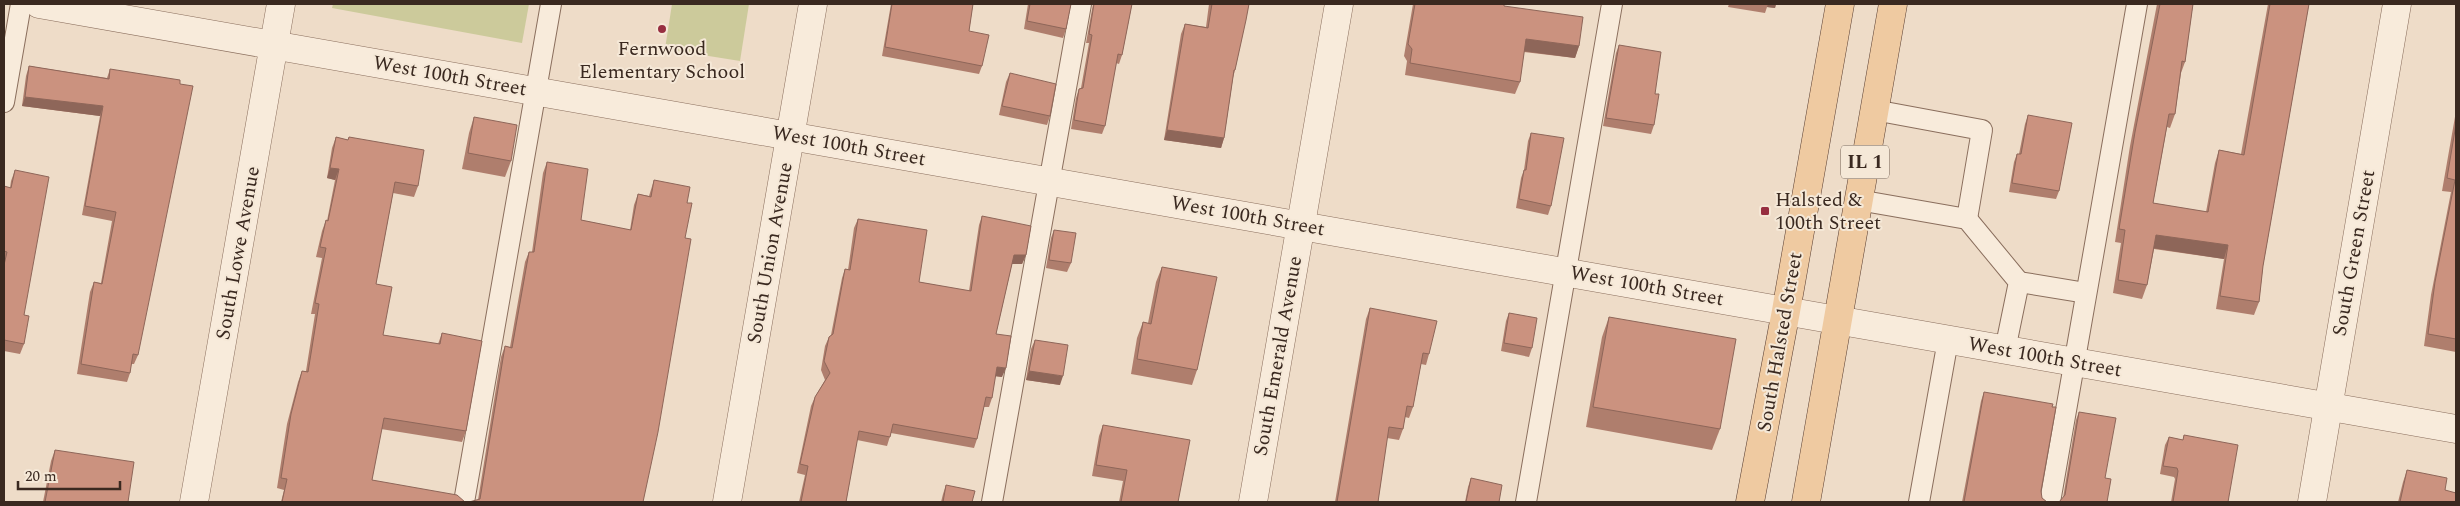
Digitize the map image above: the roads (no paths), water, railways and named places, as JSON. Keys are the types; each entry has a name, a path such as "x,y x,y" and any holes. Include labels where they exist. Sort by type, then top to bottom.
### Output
{"main road":[{"name":"South Halsted Street","path":"1750,502 1840,4"},
{"name":"IL 1","path":"1806,502 1893,4"}],"street":[{"name":"West 100th Street","path":"39,4 2456,429"},
{"name":"South Lowe Avenue","path":"194,502 281,4"},
{"name":"South Union Avenue","path":"726,502 813,4"},
{"name":"South Emerald Avenue","path":"1253,502 1339,4"},
{"name":"South Green Street","path":"2312,502 2397,4"}],"lane":[{"path":"4,102 21,4"},
{"path":"464,502 550,4"},
{"path":"992,502 1081,4"},
{"path":"1526,502 1612,4"},
{"path":"2050,502 2137,4"},
{"path":"1874,110 1982,130 1967,219"},
{"path":"1858,200 1967,219 2019,282 2086,294"},
{"path":"2005,350 2019,282"},
{"path":"1919,502 1948,340"}],"place":[{"name":"Fernwood Elementary School","path":"662,29"},
{"name":"Halsted & 100th Street","path":"1765,211"}]}
